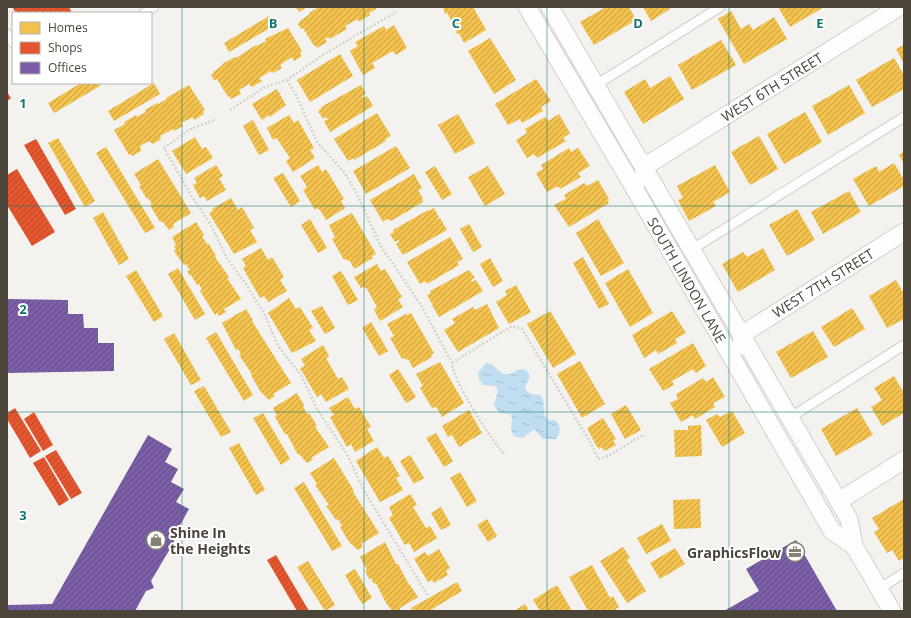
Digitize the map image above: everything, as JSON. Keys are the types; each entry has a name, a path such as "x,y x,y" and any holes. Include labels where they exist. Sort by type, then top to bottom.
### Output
{"street":[{"name":"SOUTH LINDON LANE","path":"527,7 832,531 854,546"},
{"name":"SOUTH LINDON LANE","path":"549,7 839,501 849,519 854,546 892,611"},
{"path":"549,7 550,25 560,64"},
{"name":"WEST 6TH STREET","path":"644,167 899,7"},
{"path":"644,167 645,184 654,212 654,224"},
{"name":"WEST 7TH STREET","path":"741,335 904,232"},
{"path":"741,335 743,354 750,374 750,388"},
{"path":"774,430 782,432 791,439 824,494 839,501 904,460"}],"lane":[{"path":"596,85 720,7"},
{"path":"691,250 904,117"},
{"path":"791,417 904,345"},
{"path":"879,589 904,573"}],"path":[{"path":"230,110 265,87 287,80 324,54 396,12"},
{"path":"287,80 296,95 317,142 344,172 357,194 380,245 421,305 452,363 452,370 472,406 489,435 505,455"},
{"path":"214,120 189,130 164,148 192,198 211,225 227,258 265,314 278,346 301,375 317,409 347,454 363,489 428,596"},
{"path":"452,363 512,326 522,329 593,448 598,459 606,458 613,452 645,435"}],"water":[{"path":"486,363 492,365 500,372 505,374 510,374 520,369 526,370 530,376 525,387 526,390 530,393 541,396 544,403 546,418 549,420 555,420 558,424 559,432 556,439 543,439 535,430 521,438 514,436 511,430 511,414 499,413 494,405 498,390 495,386 483,385 479,379 478,373"}],"building: Homes":[{"path":"296,7 307,7 299,12"},
{"path":"319,7 379,7 359,22 358,19 345,26 347,29 330,39 329,37 325,39 327,42 317,48 315,45 314,46 303,28 301,29 298,24 310,14 309,13"},
{"path":"443,7 473,7 486,30 464,43 459,33 457,34 455,32 457,31 447,13 445,14"},
{"path":"606,7 629,7 636,20 594,45 580,22"},
{"path":"643,7 669,7 670,9 651,21"},
{"path":"778,7 824,7 790,27"},
{"path":"731,11 741,29 749,24 753,30 774,17 787,39 744,64 718,19"},
{"path":"269,16 275,25 229,52 224,43"},
{"path":"394,25 407,48 396,55 393,51 372,63 375,68 363,75 350,51 358,46 355,42 384,26 386,30"},
{"path":"288,28 302,51 300,53 302,56 294,61 292,57 280,65 282,68 273,73 271,71 259,78 262,81 252,87 249,84 239,90 241,94 231,99 229,96 228,97 217,79 214,80 211,75 214,73 213,72 223,65 222,64 235,57 236,58 256,45 257,46 266,41 265,39"},
{"path":"490,38 516,80 494,94 468,51"},
{"path":"721,40 736,65 692,90 678,65"},
{"path":"904,45 904,64 896,49"},
{"path":"340,54 353,76 310,102 297,80"},
{"path":"894,58 904,75 904,89 872,107 856,80"},
{"path":"670,76 684,99 643,124 624,92 645,79 650,88"},
{"path":"536,79 551,101 541,107 543,111 522,123 520,119 508,125 495,104"},
{"path":"154,83 160,94 114,121 108,111"},
{"path":"79,84 99,84 100,86 54,113 48,103"},
{"path":"189,85 205,110 203,111 204,114 194,120 193,117 181,123 183,126 174,131 173,129 160,136 161,139 153,144 149,141 140,146 141,151 132,156 130,154 129,155 114,130 125,124 124,122 136,115 137,117 146,112 145,110 167,99 166,98"},
{"path":"361,85 366,94 362,96 363,98 367,96 373,106 330,132 324,121 328,119 326,117 323,119 318,111 321,107"},
{"path":"849,85 865,113 828,135 812,106"},
{"path":"277,89 286,105 270,117 269,115 262,120 252,104"},
{"path":"805,112 822,142 784,164 767,134"},
{"path":"377,113 391,136 385,139 386,141 354,160 353,158 348,161 334,139"},
{"path":"458,114 475,143 455,154 438,125"},
{"path":"559,114 570,133 563,138 566,141 537,158 534,154 527,158 516,140 527,133 525,129 545,117 548,121"},
{"path":"289,115 294,123 298,120 314,148 310,150 315,158 293,172 286,161 290,158 278,140 276,138 273,140 267,128"},
{"path":"253,120 269,150 259,155 243,126"},
{"path":"759,136 778,169 750,185 731,152"},
{"path":"195,137 202,149 206,147 213,158 186,174 172,151"},
{"path":"58,138 95,201 85,207 48,143"},
{"path":"396,146 410,168 366,194 353,171"},
{"path":"106,147 155,228 145,233 96,153"},
{"path":"569,148 571,152 578,148 590,166 578,173 581,177 560,189 559,187 556,187 547,192 536,173 543,169 541,165"},
{"path":"904,152 904,164 899,155"},
{"path":"158,159 191,213 173,224 174,227 169,230 162,221 160,222 150,205 152,204 139,186 141,185 134,174"},
{"path":"894,163 904,180 904,186 869,206 853,179 876,166 879,172"},
{"path":"216,165 223,176 219,178 226,190 207,201 204,196 200,198 193,185 197,183 194,178"},
{"path":"318,165 322,172 326,169 344,199 341,201 345,208 326,220 320,210 317,208 315,210 303,190 307,187 300,176"},
{"path":"715,165 730,192 713,202 716,206 689,221 678,200 683,198 677,186"},
{"path":"435,166 452,194 442,200 425,172"},
{"path":"488,166 505,194 485,206 468,177"},
{"path":"283,173 300,201 291,207 273,178"},
{"path":"414,174 422,188 418,190 423,202 391,221 387,219 383,222 370,200"},
{"path":"598,180 609,199 607,200 609,203 569,227 554,205 566,199 564,195 584,183 587,186"},
{"path":"849,191 861,212 823,234 811,212"},
{"path":"231,198 238,210 242,207 254,228 250,230 257,242 234,254 209,213 213,211 212,209"},
{"path":"434,208 439,217 436,220 440,218 447,230 403,255 396,244 399,240 395,242 390,234 394,232 393,230"},
{"path":"797,209 815,240 787,256 769,225"},
{"path":"103,212 129,259 119,265 93,218"},
{"path":"352,213 376,254 372,256 373,258 354,269 350,261 346,259 344,260 332,239 335,237 329,225"},
{"path":"310,219 327,248 318,253 301,225"},
{"path":"598,219 624,263 601,276 576,233"},
{"path":"196,222 204,235 202,236 207,244 209,244 216,256 215,257 229,277 227,278 241,299 224,309 226,312 219,316 217,313 215,315 200,291 202,290 199,284 197,285 191,275 190,276 187,271 190,270 186,264 184,265 174,251 176,250 174,246 176,245 172,237"},
{"path":"469,224 482,247 473,252 460,229"},
{"path":"450,237 463,259 457,262 459,265 427,284 426,281 420,284 407,262"},
{"path":"261,248 268,260 272,257 284,277 280,280 287,291 268,302 264,296 260,298 243,268 246,266 242,259"},
{"path":"763,248 775,270 738,292 722,264 743,252 747,257"},
{"path":"583,257 609,304 599,309 573,263"},
{"path":"490,258 503,281 493,287 480,264"},
{"path":"377,264 381,271 385,269 402,297 398,300 403,307 380,321 374,310 377,307 367,289 364,287 361,288 354,277"},
{"path":"178,268 205,314 195,320 168,274"},
{"path":"628,269 653,313 630,327 605,283"},
{"path":"136,270 163,316 154,322 126,276"},
{"path":"469,270 475,278 471,280 472,282 476,280 483,291 439,317 432,305 435,303 432,304 427,295 431,293 430,291"},
{"path":"341,271 358,300 348,305 332,276"},
{"path":"896,280 904,294 904,319 887,328 869,296"},
{"path":"516,285 531,312 509,324 496,302 507,295 505,291"},
{"path":"289,298 296,309 300,307 313,328 309,330 316,341 292,353 268,313"},
{"path":"487,304 499,328 458,352 444,330 455,323 452,319 473,307 475,310"},
{"path":"322,306 335,328 325,334 311,311"},
{"path":"852,308 865,329 834,347 821,327"},
{"path":"246,309 291,383 273,394 275,396 269,400 260,391 251,375 252,374 239,355 241,354 238,349 236,350 222,323"},
{"path":"550,311 576,354 553,368 527,324"},
{"path":"672,311 686,333 675,339 677,343 658,354 656,350 644,358 632,335"},
{"path":"411,313 434,353 431,355 432,357 413,368 408,359 402,359 390,338 394,336 387,324"},
{"path":"371,322 388,351 379,356 362,328"},
{"path":"813,331 828,357 791,378 776,352"},
{"path":"216,332 253,395 244,401 206,338"},
{"path":"174,333 201,380 191,385 164,339"},
{"path":"693,343 706,366 696,373 693,369 672,381 674,385 663,391 649,369"},
{"path":"323,345 329,356 326,358 338,379 342,377 349,389 326,402 321,394 317,397 300,368 305,366 301,359"},
{"path":"580,361 605,404 582,418 557,374"},
{"path":"440,362 464,403 442,417 437,408 432,408 420,388 423,386 416,374"},
{"path":"398,369 416,397 406,403 389,375"},
{"path":"894,376 904,393 904,413 882,426 871,407 882,400 874,388"},
{"path":"713,377 725,397 713,403 715,407 695,419 693,415 681,422 670,403 678,399 676,394 703,378 706,382"},
{"path":"204,386 231,432 221,437 194,391"},
{"path":"297,393 307,414 309,413 317,426 315,427 329,447 311,458 313,460 307,463 299,454 298,455 287,434 285,434 276,419 275,416 277,415 273,408"},
{"path":"348,397 355,409 359,407 371,427 367,429 374,441 355,452 351,444 347,447 330,417 334,415 329,408"},
{"path":"626,405 641,430 625,439 611,414"},
{"path":"857,408 873,435 836,456 821,429"},
{"path":"469,410 482,433 459,447 452,435 448,437 442,426"},
{"path":"732,411 745,433 722,447 706,420 717,414 720,417"},
{"path":"263,413 290,459 281,465 253,418"},
{"path":"603,418 616,439 613,441 616,445 604,451 602,447 599,449 596,445 587,428"},
{"path":"701,425 702,456 675,457 674,430 688,430 688,426"},
{"path":"436,433 453,461 444,467 426,438"},
{"path":"239,443 265,490 256,495 229,448"},
{"path":"377,447 384,458 388,456 400,476 396,478 403,490 380,502 356,461"},
{"path":"410,455 424,478 414,484 400,461"},
{"path":"334,458 354,491 353,492 379,533 361,544 363,547 358,550 349,542 340,527 342,526 338,519 336,520 326,506 329,505 315,485 317,484 310,473"},
{"path":"460,472 477,501 467,507 450,478"},
{"path":"304,482 342,546 332,551 294,488"},
{"path":"410,494 417,505 413,507 426,528 430,526 437,538 414,552 409,543 405,545 389,518 393,515 389,507"},
{"path":"700,499 701,528 674,529 673,500"},
{"path":"904,499 904,558 899,561 892,550 887,553 874,532 879,529 872,518"},
{"path":"441,507 451,525 441,530 431,513"},
{"path":"487,519 497,536 488,542 477,525"},
{"path":"662,524 671,541 646,554 637,538"},
{"path":"385,542 396,564 398,564 409,585 418,597 400,608 400,611 392,611 387,605 376,583 374,584 371,578 369,579 365,571 367,570 360,557"},
{"path":"623,547 630,558 627,560 646,591 627,603 600,561"},
{"path":"675,548 685,564 660,579 650,563"},
{"path":"439,549 450,568 446,571 448,575 434,583 432,580 428,582 414,559 425,552 428,556"},
{"path":"308,561 335,605 325,611 297,567"},
{"path":"592,565 610,598 613,596 619,607 613,611 588,611 569,577"},
{"path":"355,569 372,598 362,604 345,575"},
{"path":"457,582 462,591 429,611 413,611 411,608"},
{"path":"557,585 572,611 540,611 533,600"},
{"path":"525,604 529,611 514,611"}],"building: Shops":[{"path":"12,7 69,7 72,12 15,12"},
{"path":"7,92 11,98 7,101"},
{"path":"36,139 76,209 65,215 24,145"},
{"path":"17,169 55,232 32,246 7,205 7,175"},
{"path":"15,408 41,451 30,458 7,419 7,413"},
{"path":"34,412 53,445 43,451 24,419"},
{"path":"56,450 82,493 71,499 45,456"},
{"path":"44,457 69,500 59,506 33,463"},
{"path":"276,555 309,611 297,611 267,560"}],"building: Offices":[{"path":"7,299 68,300 68,314 83,314 84,328 98,328 98,343 114,343 114,371 7,373"},
{"path":"148,435 172,449 165,462 178,469 171,482 184,489 176,502 189,509 173,538 174,542 151,581 154,588 146,591 135,611 7,611 7,605 52,604"},
{"path":"796,540 837,611 724,611 759,591 746,569"}],"place":[{"name":"Shine In the Heights","path":"156,540"},
{"name":"GraphicsFlow","path":"795,552"}]}
